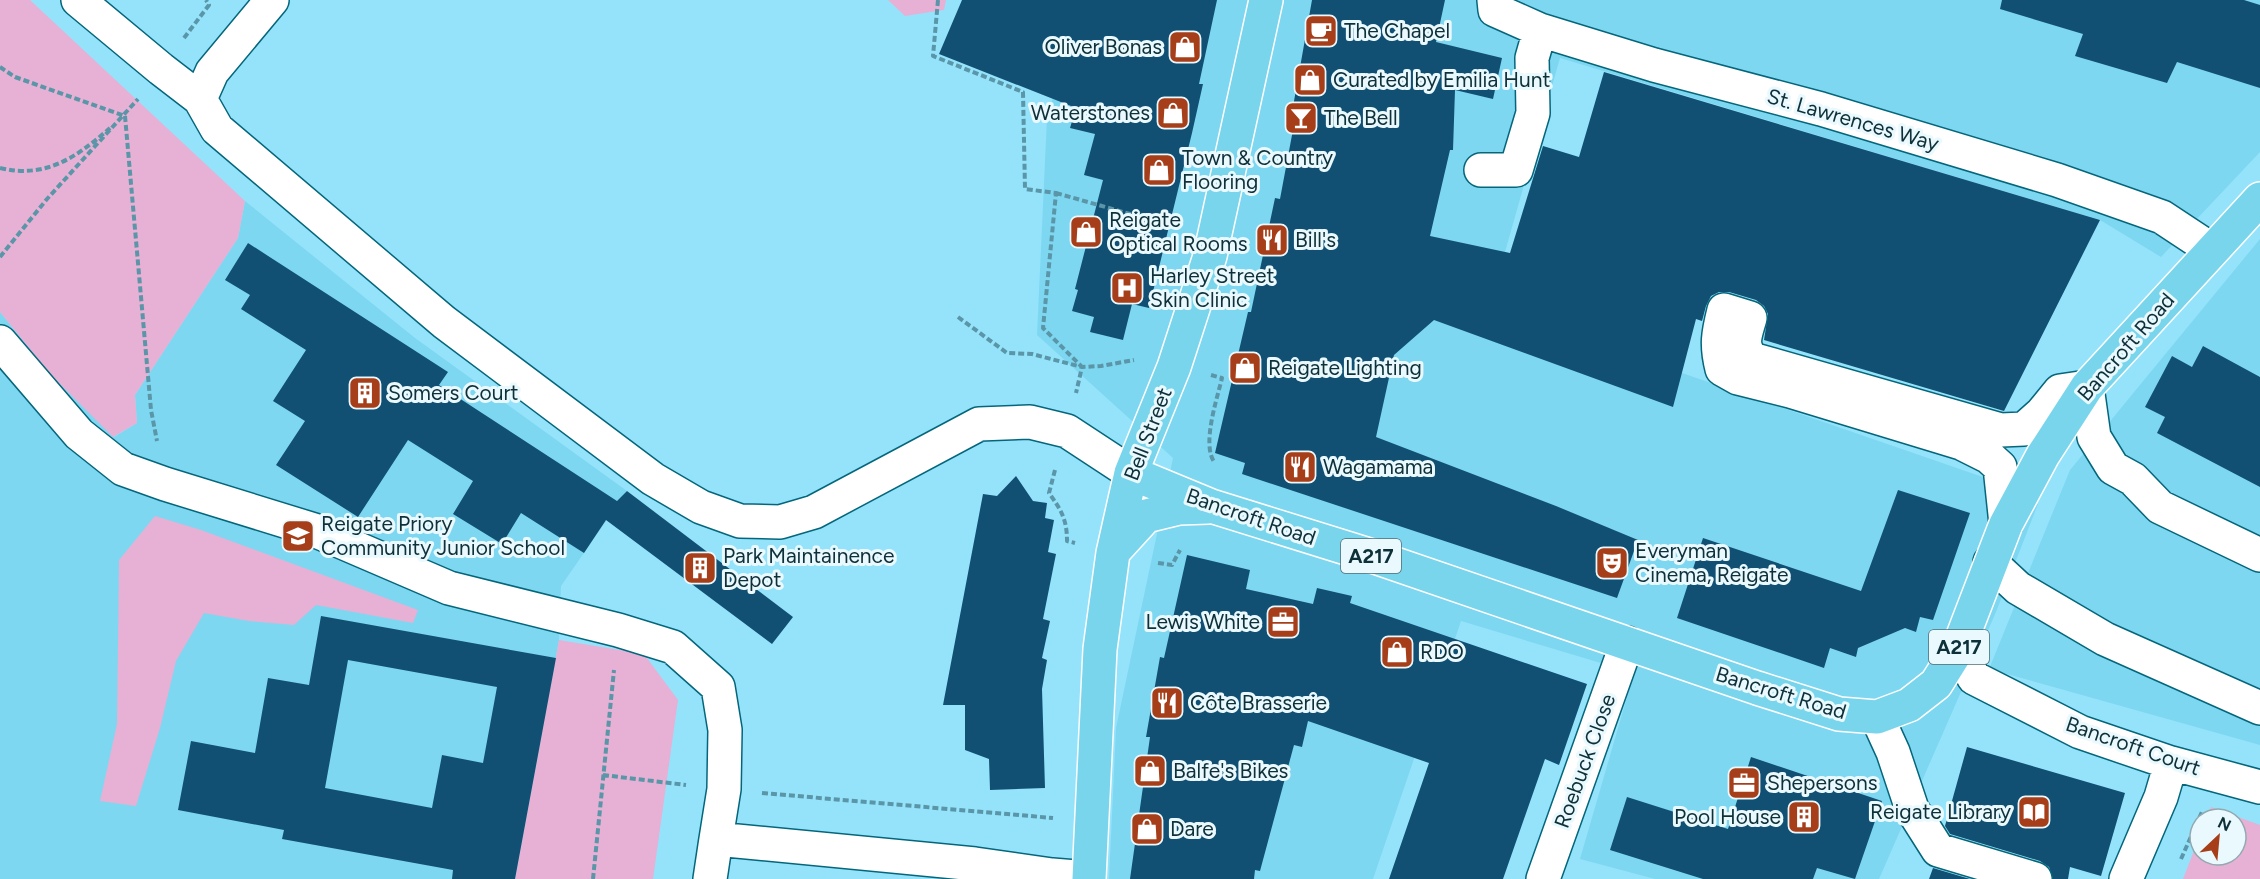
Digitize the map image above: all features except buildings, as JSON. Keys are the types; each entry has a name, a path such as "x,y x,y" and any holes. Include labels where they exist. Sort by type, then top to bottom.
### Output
{"main road":[{"name":"Bell Street","path":"1089,878 1100,649 1113,553 1131,473 1174,367 1210,256 1263,1"},
{"name":"Bancroft Road","path":"1131,473 1211,506 1372,556 1839,714 1877,717 1909,705 1935,684 1958,649 2006,524 2043,455 2087,387 2260,199"},
{"path":"1113,553 1146,516 1179,508 1211,506"}],"street":[{"path":"78,0 200,99 217,129 444,322 653,479 701,507 740,521 780,522 814,512 980,424 1030,422 1067,431 1131,473"},
{"path":"200,99 212,72 272,0"},
{"name":"St. Lawrences Way","path":"1495,5 1540,30 1654,65 1821,109 2057,180 2162,217 2212,250"},
{"path":"1481,170 1516,170 1533,113 1532,58 1540,30"},
{"path":"2006,524 2000,467 1989,457 1961,443 1790,391 1738,378 1722,369 1717,342 1724,310 1750,318 1744,340 1745,351 1752,359 2001,430 2024,429 2042,413 2060,391 2087,387 2094,436 2113,468 2133,479 2160,507 2260,555"},
{"path":"0,342 79,434 123,469 314,530 449,588 673,646 718,687 725,730 724,789 710,879"},
{"path":"1990,562 2018,588 2105,639 2246,704 2260,708"},
{"name":"Roebuck Close","path":"1543,879 1627,643"},
{"name":"Bancroft Court","path":"1958,649 1974,678 2080,732 2171,763 2260,788"},
{"path":"1877,717 1893,752 1912,809 1938,850 2035,879"},
{"path":"2126,879 2161,797 2171,763"},
{"path":"716,839 975,864 1089,878"}],"path":[{"path":"0,257 47,200 125,116 209,5 206,0"},
{"path":"938,0 933,56 1023,92 1024,189 1056,193 1214,237"},
{"path":"0,67 15,77 125,116"},
{"path":"0,168 7,170 49,169 83,152 125,116"},
{"path":"125,116 152,410 165,484"},
{"path":"1056,193 1043,327 1082,368 1067,431"},
{"path":"593,879 618,630"},
{"path":"2176,869 2203,810 2216,774"},
{"path":"603,775 724,789 1091,822"}],"shaded area":[{"path":"0,0 30,0 245,201 238,238 135,395 137,423 113,437 49,373 0,312"},
{"path":"888,0 946,0 944,10 905,16"},
{"path":"1081,0 2260,0 2260,152 2161,257 2100,220 1560,58 1505,252 1682,373 1980,476 2038,504 1996,612 1879,879 1655,879 1580,859 1634,673 1461,621 1373,879 1109,879 1116,728 1173,458 1037,335 1047,118"},
{"name":"Reigate Priory Community Junior School","path":"245,201 415,338 627,491 561,586 559,640 515,879 0,879 0,312 49,373 114,437 137,423 135,395 238,238"},
{"path":"2260,239 2260,745 1989,669 2070,470"},
{"path":"155,516 201,530 418,610 413,623 316,605 294,625 249,621 204,613 176,661 160,728 136,806 100,801 117,724 119,560"},
{"path":"559,640 644,654 678,700 653,879 515,879"},
{"path":"2248,821 2260,825 2260,879 2183,879 2188,866 2248,867"}],"place":[{"name":"The Chapel","path":"1321,31"},
{"name":"Oliver Bonas","path":"1185,47"},
{"name":"Curated by Emilia Hunt","path":"1310,80"},
{"name":"Waterstones","path":"1173,113"},
{"name":"The Bell","path":"1301,118"},
{"name":"Town & Country Flooring","path":"1159,170"},
{"name":"Reigate Optical Rooms","path":"1086,232"},
{"name":"Bill's","path":"1272,240"},
{"name":"Harley Street Skin Clinic","path":"1127,288"},
{"name":"Reigate Lighting","path":"1245,368"},
{"name":"Somers Court","path":"365,393"},
{"name":"Wagamama","path":"1300,467"},
{"name":"Reigate Priory Community Junior School","path":"298,536"},
{"name":"Everyman Cinema, Reigate","path":"1612,563"},
{"name":"Park Maintainence Depot","path":"700,568"},
{"name":"Lewis White","path":"1283,622"},
{"name":"RDO","path":"1397,652"},
{"name":"Côte Brasserie","path":"1167,703"},
{"name":"Balfe's Bikes","path":"1150,771"},
{"name":"Shepersons","path":"1744,783"},
{"name":"Reigate Library","path":"2034,812"},
{"name":"Pool House","path":"1804,817"},
{"name":"Dare","path":"1147,829"}]}
